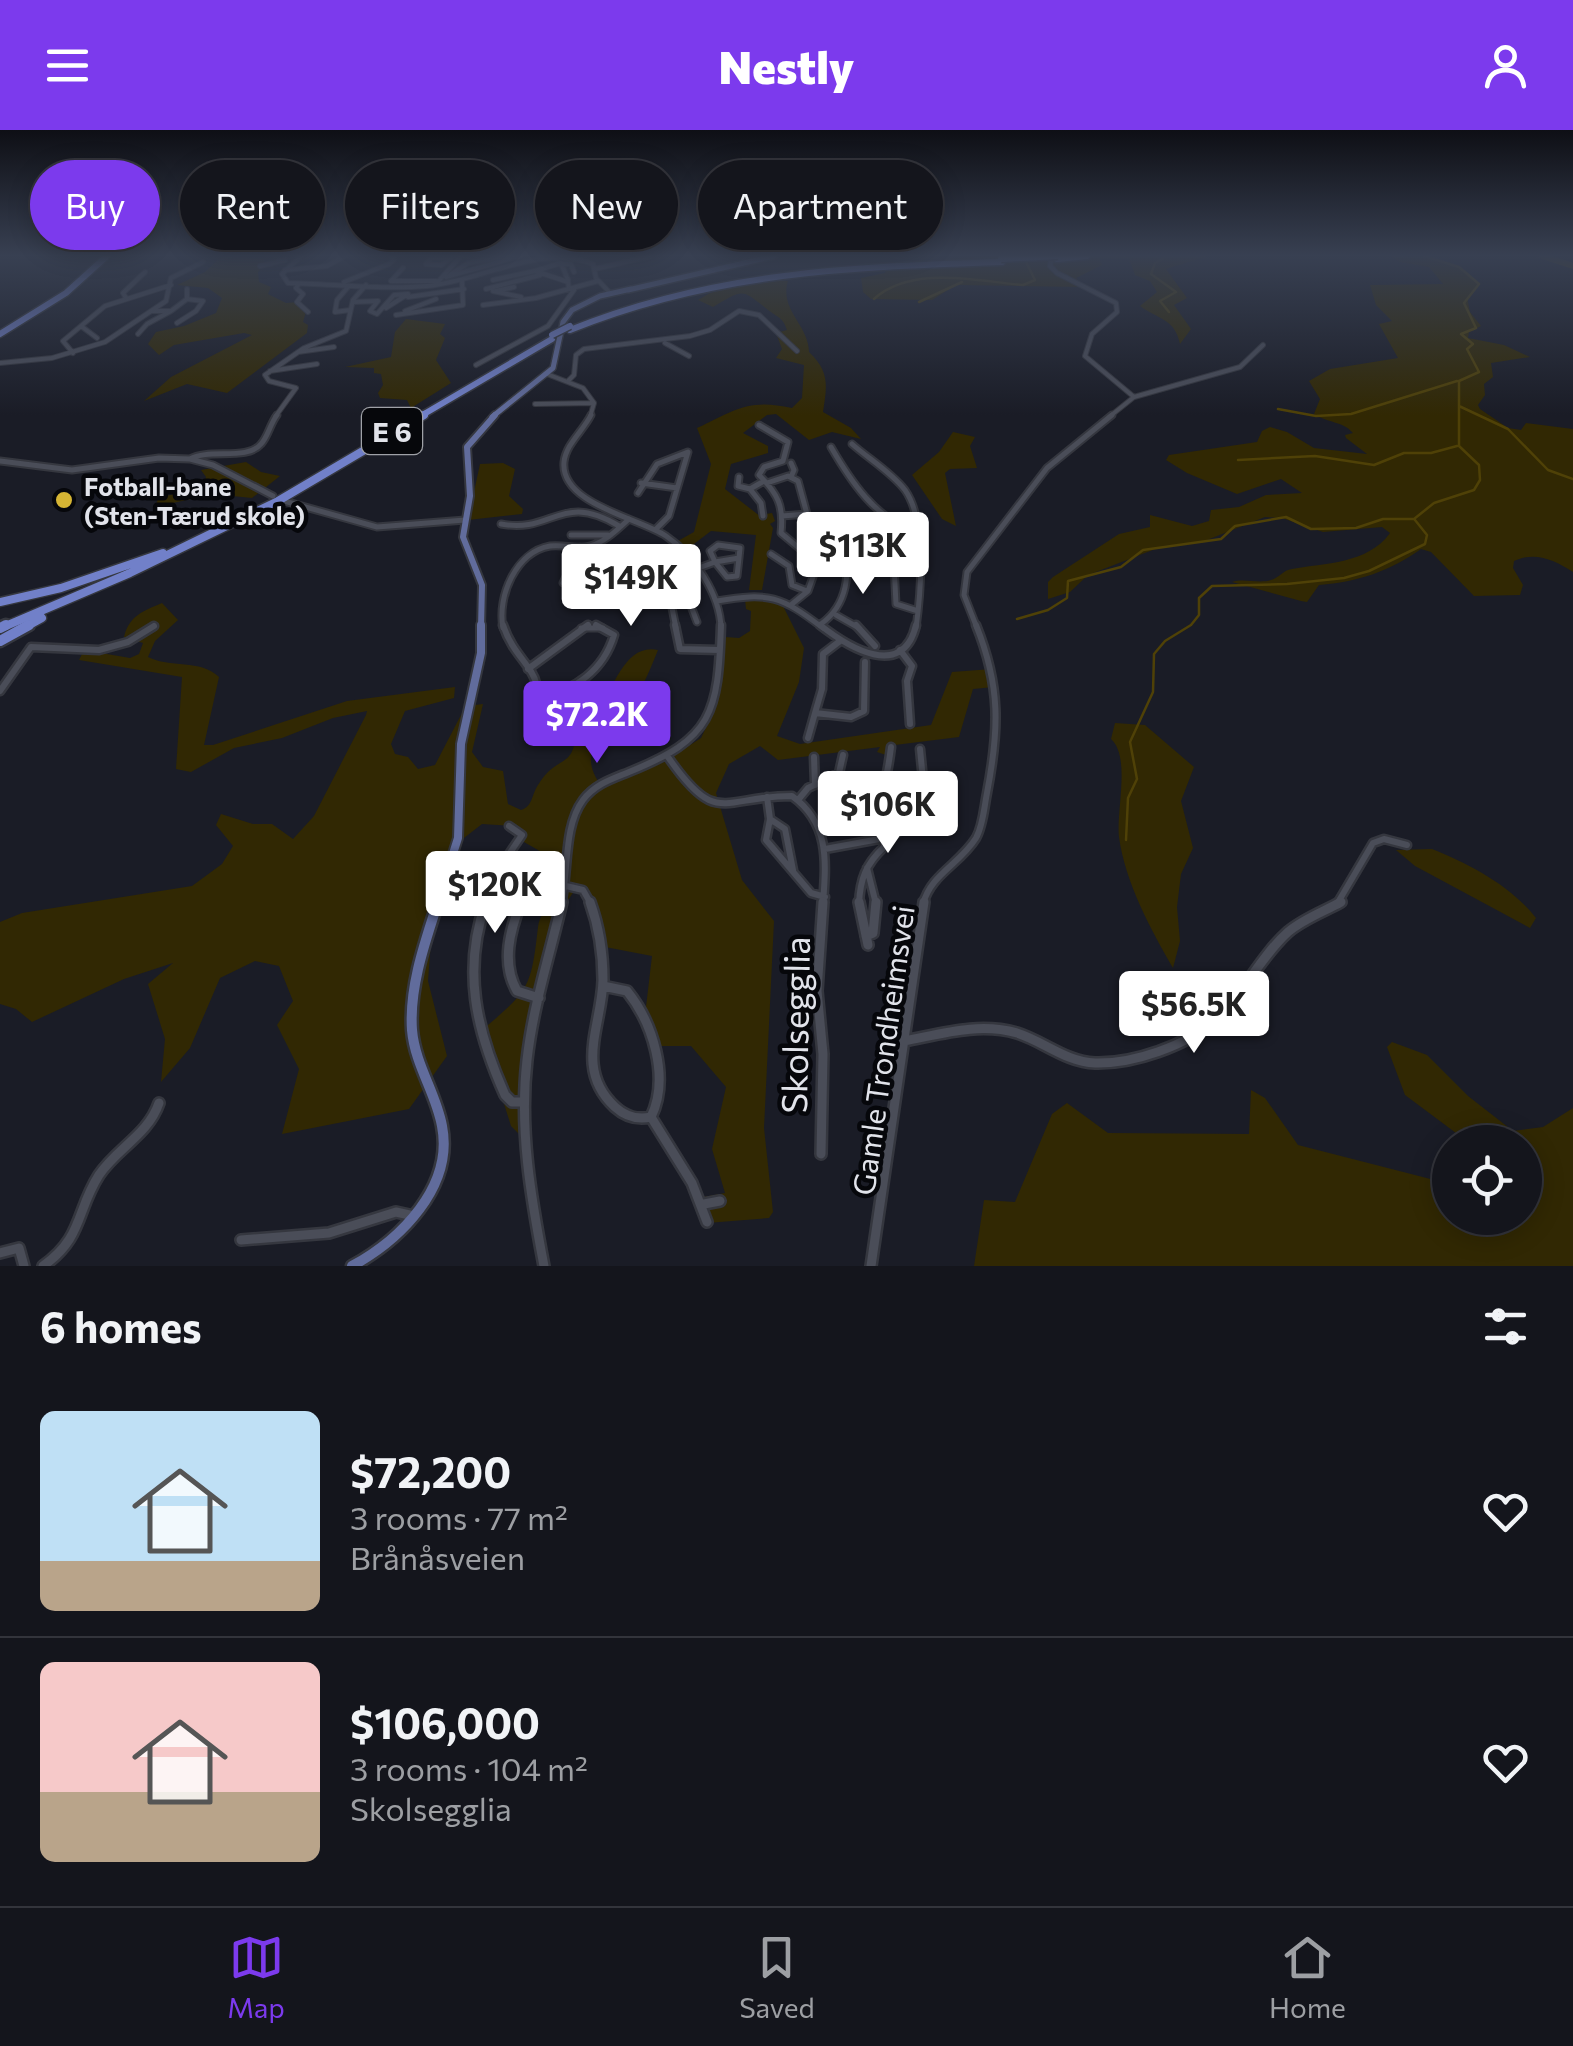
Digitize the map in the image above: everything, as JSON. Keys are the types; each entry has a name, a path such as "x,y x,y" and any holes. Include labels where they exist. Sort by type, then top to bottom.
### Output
{"highway":[{"path":"0,334 40,309"},
{"name":"E 6","path":"0,641 100,586 302,488 570,328 624,309"},
{"name":"E 6","path":"0,626 310,480 555,338"},
{"name":"E 6","path":"0,602 62,588 164,552"},
{"name":"E 6","path":"0,626 100,586"}],"main road":[{"path":"352,1266 389,1244 415,1216 438,1176 445,1146 441,1119 416,1056 412,1030 415,989 431,922 458,838 460,744 481,649 482,585 465,546 470,496 467,446 493,415 550,375 561,361 555,338 564,319 575,309"}],"street":[{"path":"73,352 63,340 100,309"},
{"path":"138,334 147,324 174,309"},
{"path":"177,323 197,309"},
{"path":"305,309 308,312"},
{"path":"190,458 212,450 245,454 263,442 268,427 296,388 264,378 269,370 297,352 344,332 350,310 335,312 335,309"},
{"path":"412,309 398,315 439,309"},
{"path":"476,366 548,326 559,309"},
{"path":"1117,309 1092,334 1085,356 1134,398 1240,367 1263,345"},
{"path":"0,364 73,352 105,342 150,310 171,311"},
{"path":"567,380 574,374 574,358 580,351 706,332 726,322 735,312 759,315 798,350"},
{"path":"80,326 87,327 97,338"},
{"path":"659,342 689,356"},
{"path":"297,352 308,354 334,347"},
{"path":"269,370 289,371 316,364"},
{"path":"544,1266 528,1171 524,1102 528,1055 566,886 575,818 586,796 606,782 693,743 705,729 722,620 718,600 676,544 656,529 585,497 565,474 565,453 591,418 594,403 586,390 550,375"},
{"name":"Gamle Trondheimsvei","path":"870,1266 878,1236 924,899 933,880 979,834 998,735 994,684 980,629 966,602 964,579 1047,468 1134,398"},
{"path":"535,404 594,403"},
{"path":"759,425 789,445 783,461 760,469 759,475 776,491 782,532 805,554 813,568 808,591 792,604"},
{"path":"718,600 763,594 792,604 840,641 871,654 900,650 915,636 922,582 912,502 906,492 852,444"},
{"path":"831,447 853,486 901,527 915,530"},
{"path":"638,493 657,464 686,451 689,456 668,519 656,529"},
{"path":"0,461 66,470 190,458 213,465 273,496"},
{"path":"791,463 791,476"},
{"path":"739,477 738,486 750,488 791,476 798,481 808,510 802,517"},
{"path":"642,483 677,488"},
{"path":"750,488 761,503 764,516"},
{"path":"284,501 371,527 465,522"},
{"path":"500,524 503,527 534,523 554,514 582,511 599,513 620,527"},
{"path":"782,516 802,517"},
{"path":"802,517 808,538"},
{"path":"531,721 540,696 537,680 516,656 503,625 504,595 518,569 535,550 554,545 580,547 630,518"},
{"path":"850,525 894,564 896,604 918,611"},
{"path":"592,526 606,534"},
{"path":"571,535 606,534"},
{"path":"723,544 739,547 738,574 732,578 715,562 711,549 723,544"},
{"path":"563,583 580,547"},
{"path":"821,624 836,614 845,595 849,547"},
{"path":"776,553 791,570 792,585 808,591"},
{"path":"696,569 740,558"},
{"path":"697,622 688,601 671,602 680,649 719,650"},
{"path":"836,614 860,628 874,646"},
{"path":"528,669 583,625 600,626 614,634 606,652 576,686 561,694 540,696"},
{"path":"0,691 31,647 46,644 100,651 125,644 154,626"},
{"path":"808,738 822,689 823,654 840,641"},
{"path":"900,650 912,666 908,681 910,724"},
{"path":"815,713 851,717 864,711 866,662"},
{"path":"911,826 908,820 924,785 920,749"},
{"path":"819,823 878,804 886,793 893,753"},
{"path":"668,756 688,786 704,801 733,806 783,794 798,800 815,784 846,772 843,755"},
{"path":"814,757 815,784"},
{"name":"Skolsegglia","path":"767,798 770,819 766,840 811,893 825,898"},
{"name":"Skolsegglia","path":"798,800 819,823 825,848 817,991 823,1054 820,1154"},
{"path":"825,848 884,838 911,826 929,812"},
{"path":"770,819 780,823 787,834 793,871"},
{"path":"510,826 526,835 503,864 479,922 472,994 476,1028 505,1095 512,1102 524,1102"},
{"path":"866,867 872,876 877,906 874,933 866,940 859,898 866,867 884,847 884,838"},
{"path":"904,1040 972,1028 996,1028 1094,1063 1131,1059 1166,1047 1214,1021 1288,931 1341,902 1373,843 1384,839 1407,845"},
{"path":"539,998 517,991 510,977 514,911 524,887 542,863"},
{"path":"566,886 581,888 591,903 603,986 590,1056 595,1079 627,1116 638,1121 651,1117 660,1104 660,1072 639,1008 627,991 603,986"},
{"path":"43,1266 70,1248 79,1230 82,1209 104,1168 151,1121 159,1103"},
{"path":"651,1117 704,1204 707,1222"},
{"path":"704,1204 720,1200"},
{"path":"241,1240 328,1233 396,1212 415,1216"},
{"path":"0,1252 12,1246 20,1248 24,1266"}],"shaded area":[{"path":"218,309 304,309 307,333 227,393 187,384 144,401 171,377 252,335 244,333 174,345 159,355 148,344 156,332 216,313"},
{"path":"768,309 791,309 809,352 824,373 823,412 851,428 861,439 832,432 809,440 776,414 767,415 743,433 768,446 768,453 731,464 725,489 765,520 766,514 772,513 775,521 770,524 773,528 762,590 749,590 756,535 711,531 686,550 676,542 694,532 711,464 697,428 753,405 792,408 802,398 804,365 776,358 782,349 776,333 787,330 781,319"},
{"path":"1145,309 1177,309 1191,329 1180,344 1170,324"},
{"path":"1380,309 1469,309 1481,326 1469,332 1468,338 1504,345 1530,357 1491,363 1493,377 1484,384 1485,395 1478,405 1508,428 1521,430 1526,423 1573,429 1573,572 1545,558 1522,558 1514,561 1513,568 1523,585 1520,595 1474,596 1431,552 1421,549 1373,574 1319,585 1307,602 1301,601 1232,582 1266,581 1289,570 1358,556 1390,533 1382,527 1323,532 1282,518 1265,517 1202,542 1163,546 1088,575 1070,592 1048,599 1048,582 1053,577 1119,534 1150,527 1150,515 1192,526 1209,521 1211,510 1239,507 1266,495 1302,493 1281,479 1237,494 1187,473 1166,460 1169,455 1257,442 1262,431 1270,427 1314,448 1367,454 1346,438 1345,435 1353,433 1349,429 1314,414 1320,399 1309,381 1330,369 1398,358 1379,324 1392,321"},
{"path":"406,319 445,324 440,334 445,338 436,360 451,383 411,408 407,400 380,398 381,374 374,373 374,368 345,367 391,357 395,332"},
{"path":"953,432 975,437 970,446 977,468 950,469 945,473 956,526 942,519 912,475 939,452"},
{"path":"246,462 261,472 280,476 252,498 213,494 155,507 158,499 203,484 206,477 201,470"},
{"path":"503,463 515,469 509,496 523,509 522,514 468,520 480,464"},
{"path":"745,599 781,602 804,648 799,682 777,736 800,744 931,725 952,672 992,669 994,687 973,689 959,737 887,746 886,755 877,752 880,747 778,760 760,746 729,764 716,793 742,880 774,921 764,1128 773,1212 769,1218 707,1223 703,1197 725,1193 712,1149 726,1087 691,1046 655,1046 646,1007 652,956 600,946 584,894 575,891 552,942 529,1041 528,1143 511,1126 481,1031 525,987 552,883 552,858 524,842 516,826 482,824 464,838 431,941 428,981 447,1056 409,1109 282,1134 299,1069 277,1025 293,1001 279,966 255,961 220,978 190,1048 161,1082 165,1039 148,984 173,963 124,979 32,1022 16,1009 0,1004 0,922 22,913 192,886 222,864 233,846 216,825 221,814 253,824 272,824 293,839 314,816 366,715 367,711 333,718 282,738 234,748 191,772 176,769 182,677 79,660 84,650 130,658 139,654 143,643 124,637 129,624 143,612 162,603 178,620 155,641 148,657 203,668 219,677 204,745 347,701 455,687 454,698 405,711 391,744 395,754 408,757 418,769 435,765 462,713 468,706 483,704 472,752 483,767 503,771 508,804 521,810 530,803 546,774 571,754 576,713 600,707 623,668 638,653 658,650 642,686 595,744 591,757 601,785 664,762 701,738 715,709 716,674 725,637 739,638 750,631 751,611 746,609"},
{"path":"1115,723 1145,725 1194,767 1181,801 1193,848 1181,874 1177,907 1180,941 1173,968 1140,905 1122,854 1122,771 1117,747 1111,739"},
{"path":"1432,849 1475,869 1515,896 1536,918 1530,928 1415,866 1396,850"},
{"path":"1392,1042 1427,1055 1468,1096 1505,1125 1445,1125 1405,1095 1387,1047"},
{"path":"1251,1090 1265,1098 1298,1145 1432,1179 1432,1235 1542,1235 1542,1127 1573,1108 1573,1266 974,1266 984,1200 1015,1202 1052,1114 1067,1103 1108,1133 1249,1134"}],"waterway":[{"path":"1459,406 1459,381 1479,372 1467,349 1473,344 1461,334 1476,328 1467,309"},
{"path":"1278,409 1316,416 1351,414 1457,381"},
{"path":"1017,619 1048,610 1067,598 1068,581 1121,567 1143,550 1221,539 1235,526 1286,517 1311,529 1356,528 1383,519 1414,519 1434,503 1474,490 1480,480 1479,465 1459,446 1459,406"},
{"path":"1459,406 1508,429 1548,470 1573,479"},
{"path":"1238,460 1315,456 1374,465 1404,453 1431,453 1457,446"},
{"path":"1126,840 1128,798 1137,779 1130,742 1153,692 1154,654 1165,641 1191,625 1199,615 1199,598 1212,586 1287,584 1369,571 1425,544 1427,535 1415,520"}],"place":[{"name":"Fotball-bane (Sten-Tærud skole)","path":"64,500"}]}
